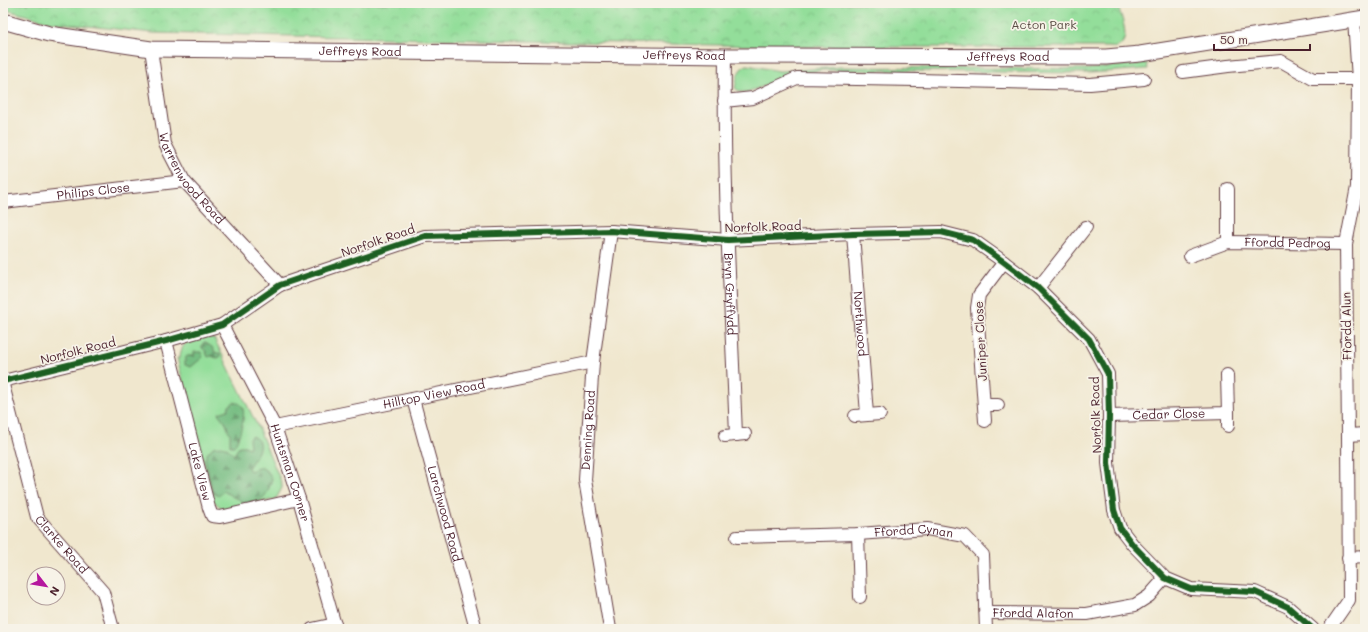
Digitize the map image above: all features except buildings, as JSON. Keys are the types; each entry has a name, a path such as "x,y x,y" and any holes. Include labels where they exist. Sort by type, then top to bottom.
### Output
{"street":[{"name":"Jeffreys Road","path":"3,21 49,34 151,49 725,56 1106,57 1140,54 1360,18"},
{"name":"Ffordd Alun","path":"1329,629 1348,600 1346,244 1361,187 1360,18"},
{"name":"Warrenwood Road","path":"151,49 165,144 184,181 280,286"},
{"name":"Bryn Gryffydd","path":"725,56 724,101 735,435"},
{"path":"1182,72 1281,61 1313,79 1361,78"},
{"name":"Jeffreys Road","path":"724,101 754,98 797,78 1090,84 1144,79"},
{"name":"Philips Close","path":"3,202 184,181"},
{"name":"Ffordd Pedrog","path":"1228,189 1228,242"},
{"path":"1038,288 1086,227"},
{"name":"Norfolk Road","path":"3,380 222,326 280,286 425,236 611,231 728,240 853,234 941,232 973,240 1004,262 1038,288 1089,339 1108,374 1108,463 1114,510 1120,528 1133,545 1165,578 1191,589 1255,592 1288,607 1313,629"},
{"name":"Denning Road","path":"610,629 585,480 593,362 611,231"},
{"name":"Northwood","path":"853,234 867,414"},
{"name":"Ffordd Pedrog","path":"1190,256 1228,242 1346,244"},
{"name":"Juniper Close","path":"985,421 977,308 979,295 1004,262"},
{"name":"Huntsman Corner","path":"222,326 275,428 299,499 336,627"},
{"name":"Lake View","path":"166,341 212,516 220,517 299,499"},
{"name":"Hilltop View Road","path":"275,428 593,362"},
{"path":"1228,375 1228,426"},
{"name":"Clarke Road","path":"3,385 37,517 103,592 113,629"},
{"name":"Larchwood Road","path":"413,399 476,629"},
{"path":"984,405 998,405"},
{"name":"Cedar Close","path":"1109,416 1228,413"},
{"path":"855,416 880,414"},
{"path":"1348,435 1365,434"},
{"name":"Ffordd Cynan","path":"737,537 858,534 927,529 965,536 983,554 986,629"},
{"name":"Ffordd Cynan","path":"858,534 860,597"},
{"path":"1348,558 1365,558"},
{"name":"Ffordd Alafon","path":"986,613 1087,614 1135,606 1149,596 1165,578"},
{"path":"312,629 336,627"}],"green space":[{"name":"Acton Park","path":"3,3 1117,3 1123,20 1125,33 1122,44 1117,47 811,47 153,33 50,22 3,9"},
{"path":"1147,63 1148,69 1089,73 823,70 796,75 747,92 740,92 735,88 739,71 747,65 780,71 841,67 1088,69"},
{"path":"206,337 213,338 215,340 258,427 282,484 282,488 276,499 224,510 213,501 177,358 180,358 182,348 185,344"},
{"path":"204,342 212,347 215,352 220,354 220,357 208,357 205,350 202,348"},
{"path":"194,352 201,352 203,357 191,367 185,365 185,359 187,356 194,356"},
{"path":"234,402 242,406 244,415 238,438 234,446 230,446 230,433 219,413 228,410 229,406"},
{"path":"251,436 259,442 259,446 257,455 248,468 250,471 261,467 268,472 272,478 266,494 263,498 255,502 243,503 239,499 223,491 219,496 213,493 205,459 207,454 213,447 220,446 227,448 234,455 239,446 249,448 249,439"}],"cycle path":[{"path":"3,381 166,341 222,325 280,285 425,236 611,231 728,240 853,234 941,232 973,240 1004,262 1038,288 1089,339 1108,374 1108,463 1114,510 1120,528 1133,545 1165,578 1191,589 1255,592 1288,607 1313,629"}]}
